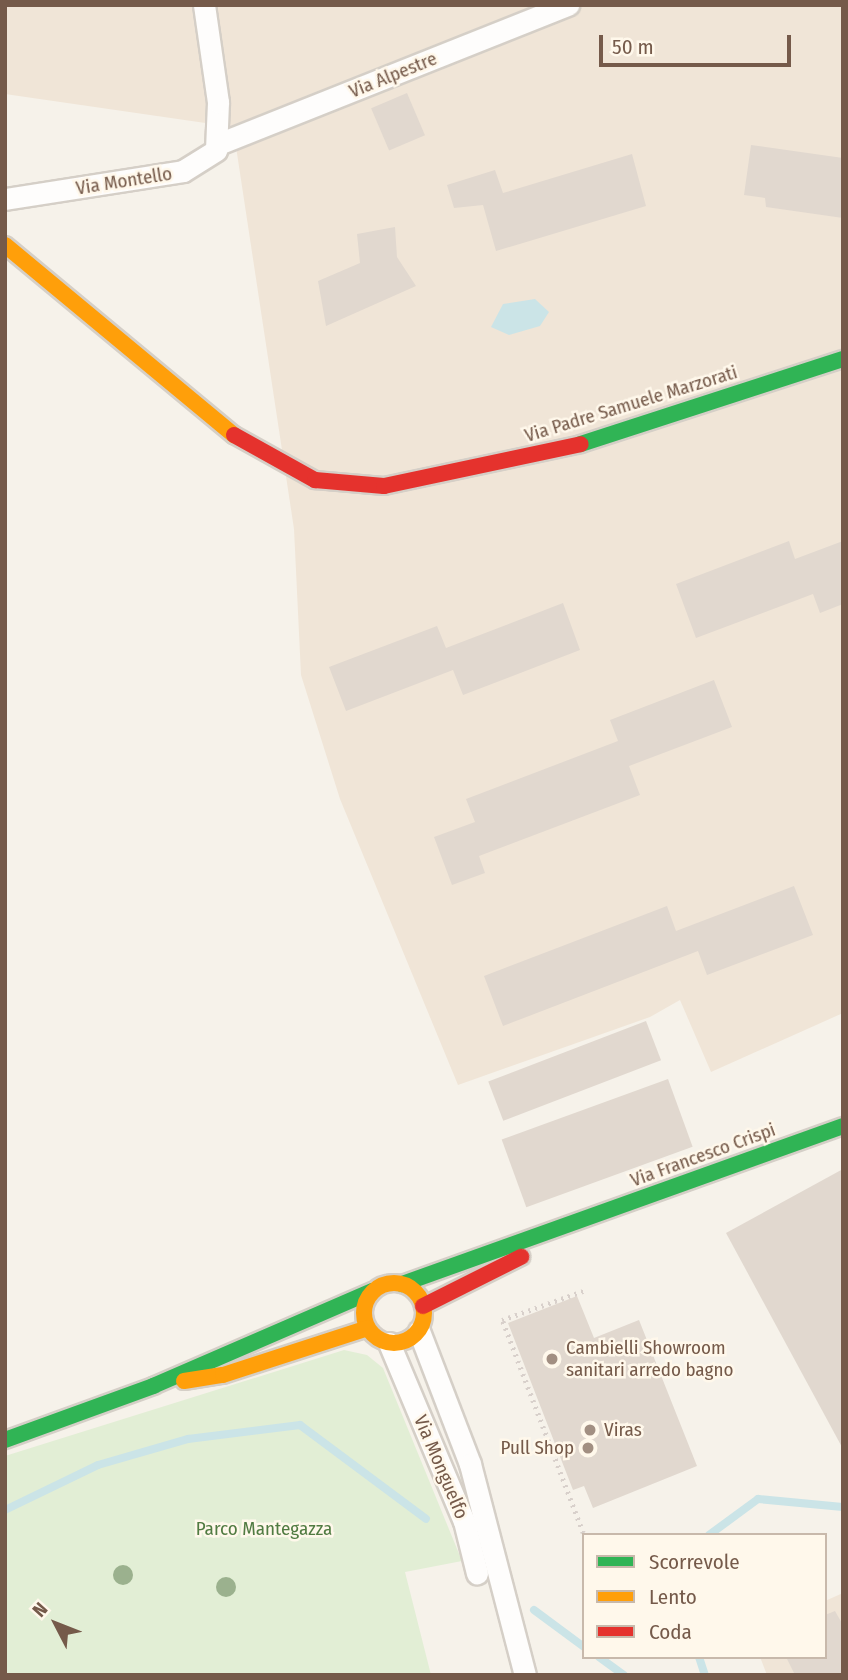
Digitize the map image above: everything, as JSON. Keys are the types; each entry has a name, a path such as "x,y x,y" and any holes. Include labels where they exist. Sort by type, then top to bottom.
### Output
{"street":[{"path":"204,5 218,144"},
{"name":"Via Alpestre","path":"218,144 568,5"},
{"name":"Via Montello","path":"5,199 183,171 218,144"},
{"name":"Via Padre Samuele Marzorati","path":"5,245 218,426 315,480 384,486 551,454 843,359"},
{"name":"Via Francesco Crispi","path":"402,1284 843,1126"},
{"name":"Via Francesco Crispi","path":"423,1306 578,1223"},
{"path":"5,1440 153,1386 373,1291 402,1284 423,1306 419,1331 389,1343 368,1328 365,1304 373,1291"},
{"path":"153,1386 223,1375 368,1328"},
{"name":"Via Monguelfo","path":"419,1331 470,1464 525,1675"},
{"name":"Via Monguelfo","path":"389,1343 464,1521 477,1573 495,1561"}],"path":[{"path":"583,1533 502,1320 586,1290"}],"shaded area":[{"path":"5,5 843,5 843,1013 711,1072 680,1000 650,1017 458,1085 340,799 301,675 294,529 233,127 5,94"},
{"path":"843,1593 843,1675 767,1675 761,1659 827,1659 827,1600"}],"green space":[{"name":"Parco Mantegazza","path":"344,1350 367,1355 383,1368 462,1561 405,1572 431,1675 5,1675 5,1456"}],"water":[{"path":"535,299 549,312 540,326 509,335 491,327 503,304"}],"building":[{"path":"407,93 425,135 389,151 371,108"},
{"path":"751,145 843,158 843,218 766,207 765,198 744,195"},
{"path":"632,154 646,206 496,251 483,205 454,208 447,185 495,170 503,193"},
{"path":"395,227 397,257 416,286 326,326 318,281 360,263 357,234"},
{"path":"789,541 795,559 843,541 843,604 820,613 813,594 696,638 676,584"},
{"path":"563,603 580,650 463,695 453,670 346,711 329,667 437,626 446,648"},
{"path":"714,680 732,727 629,766 640,795 479,856 485,873 452,885 434,837 475,822 466,799 618,741 610,720"},
{"path":"794,886 813,935 707,975 698,951 503,1026 484,976 667,906 676,931"},
{"path":"646,1021 661,1060 503,1121 488,1082"},
{"path":"668,1079 693,1147 526,1207 502,1140"},
{"path":"843,1169 843,1449 726,1233"},
{"name":"Viras","path":"577,1296 594,1338 639,1320 697,1466 593,1508 584,1486 573,1490 508,1323"},
{"path":"835,1611 843,1625 843,1675 795,1675 787,1659 827,1659 827,1614"}],"waterway":[{"path":"5,1510 98,1465 188,1439 300,1425 426,1519"},
{"path":"712,1533 758,1499 843,1507"},
{"path":"534,1610 582,1646"},
{"path":"602,1659 624,1675"},
{"path":"700,1659 705,1675"}],"traffic: fast":[{"path":"581,444 843,359"},
{"path":"402,1284 843,1126"},
{"path":"5,1440 153,1386 373,1291"}],"traffic: slow":[{"path":"5,245 234,435"},
{"path":"394,1283 411,1288 419,1296 424,1313 419,1330 411,1338 394,1343 377,1338 369,1330 364,1313 369,1296 377,1288 394,1283"},
{"path":"184,1381 223,1375 368,1328"}],"traffic: jam":[{"path":"234,435 315,480 384,486 581,444"},
{"path":"423,1306 521,1257"}],"place":[{"name":"Cambielli Showroom sanitari arredo bagno","path":"552,1359"},
{"name":"Viras","path":"590,1430"},
{"name":"Pull Shop","path":"588,1448"}]}
